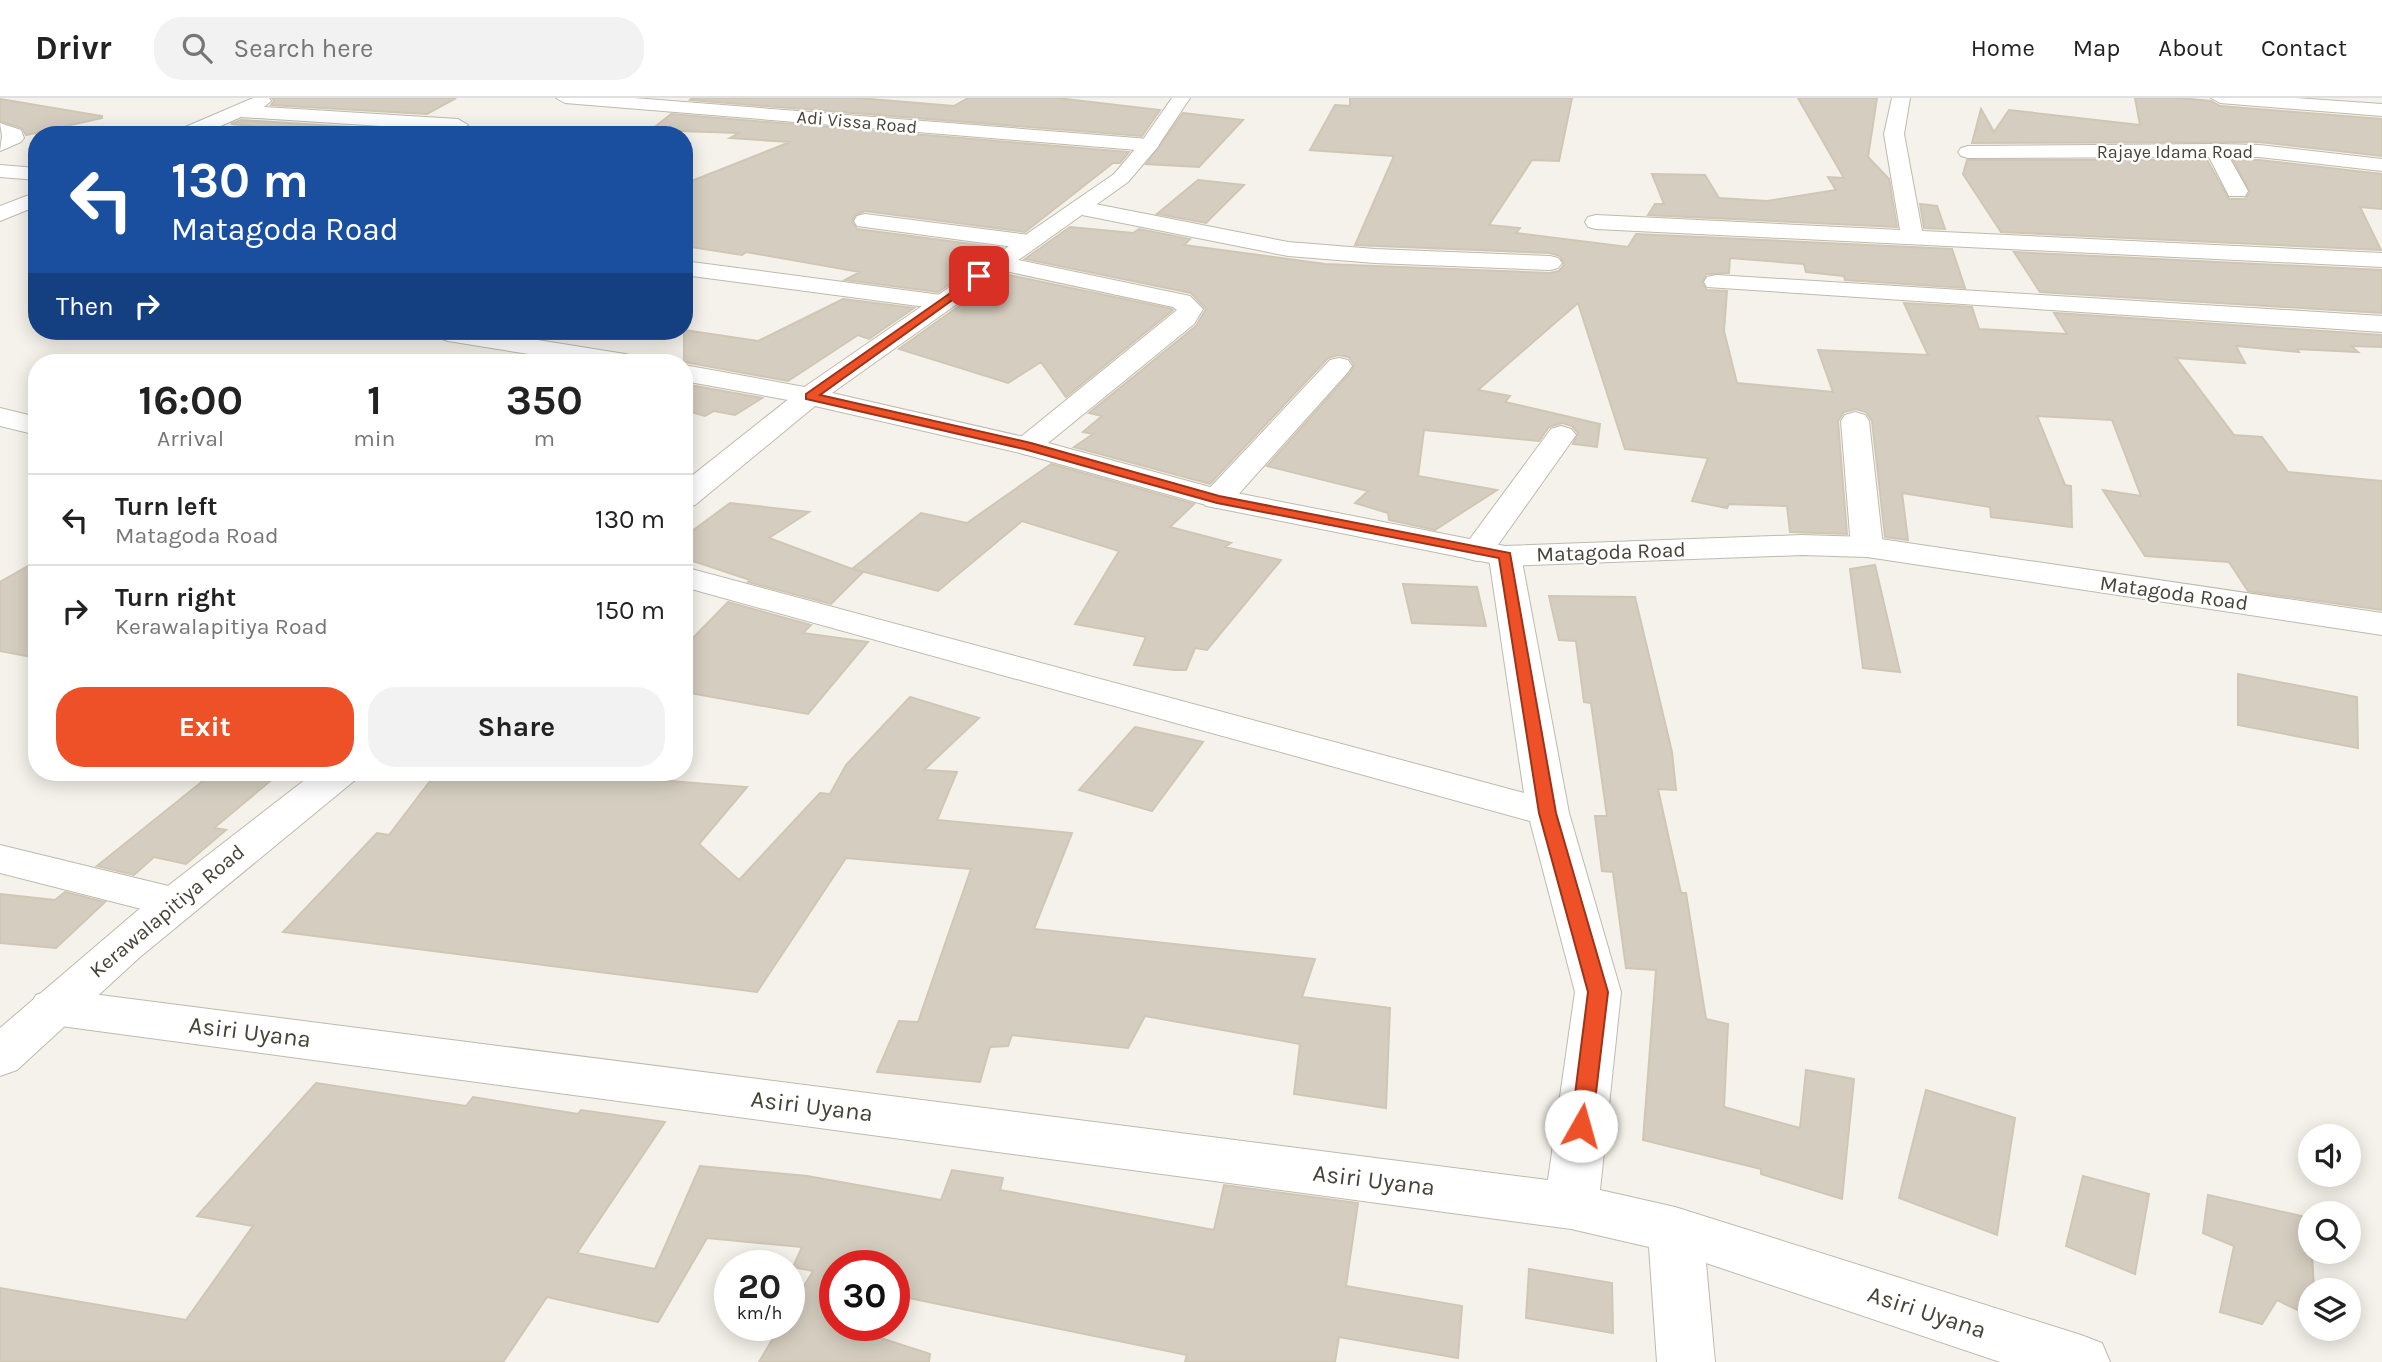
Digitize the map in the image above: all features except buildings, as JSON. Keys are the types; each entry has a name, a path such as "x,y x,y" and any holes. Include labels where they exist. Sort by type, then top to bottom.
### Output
{"street":[{"path":"204,126 268,98"},
{"name":"Adi Vissa Road","path":"565,98 625,100 1149,145"},
{"path":"693,491 810,396 1121,178 1149,145 1181,98"},
{"path":"1901,98 1895,134 1912,237"},
{"path":"2220,98 2382,110"},
{"path":"238,111 458,125"},
{"path":"0,129 14,134 14,138 0,145"},
{"path":"2215,150 2237,191"},
{"name":"Rajaye Idama Road","path":"1968,152 2215,150 2298,154 2382,164"},
{"path":"0,171 28,173"},
{"path":"0,214 28,202"},
{"path":"1080,208 1288,249 1375,256 1550,263"},
{"path":"865,221 1030,242"},
{"path":"1596,222 2382,260"},
{"path":"999,263 1181,301 1190,309 1185,319 1027,446"},
{"path":"693,269 941,302"},
{"path":"1716,282 2382,324"},
{"path":"491,340 576,354"},
{"path":"1217,499 1339,366"},
{"name":"Matagoda Road","path":"693,375 810,396 1027,446 1217,499 1491,553 1802,545 1867,547 2382,624"},
{"path":"0,417 28,424"},
{"path":"1855,421 1867,547"},
{"path":"1561,435 1491,553 1548,813 1598,992 1571,1206"},
{"path":"693,579 1548,813"},
{"name":"Kerawalapitiya Road","path":"0,1057 173,902 328,781"},
{"path":"0,859 173,902"},
{"name":"Asiri Uyana","path":"53,1007 1571,1206 1675,1230 2081,1362"},
{"path":"1675,1230 1686,1362"}],"route":[{"path":"979,276 810,396 1027,446 1217,499 1505,556 1548,813 1598,992 1581,1126"}]}
